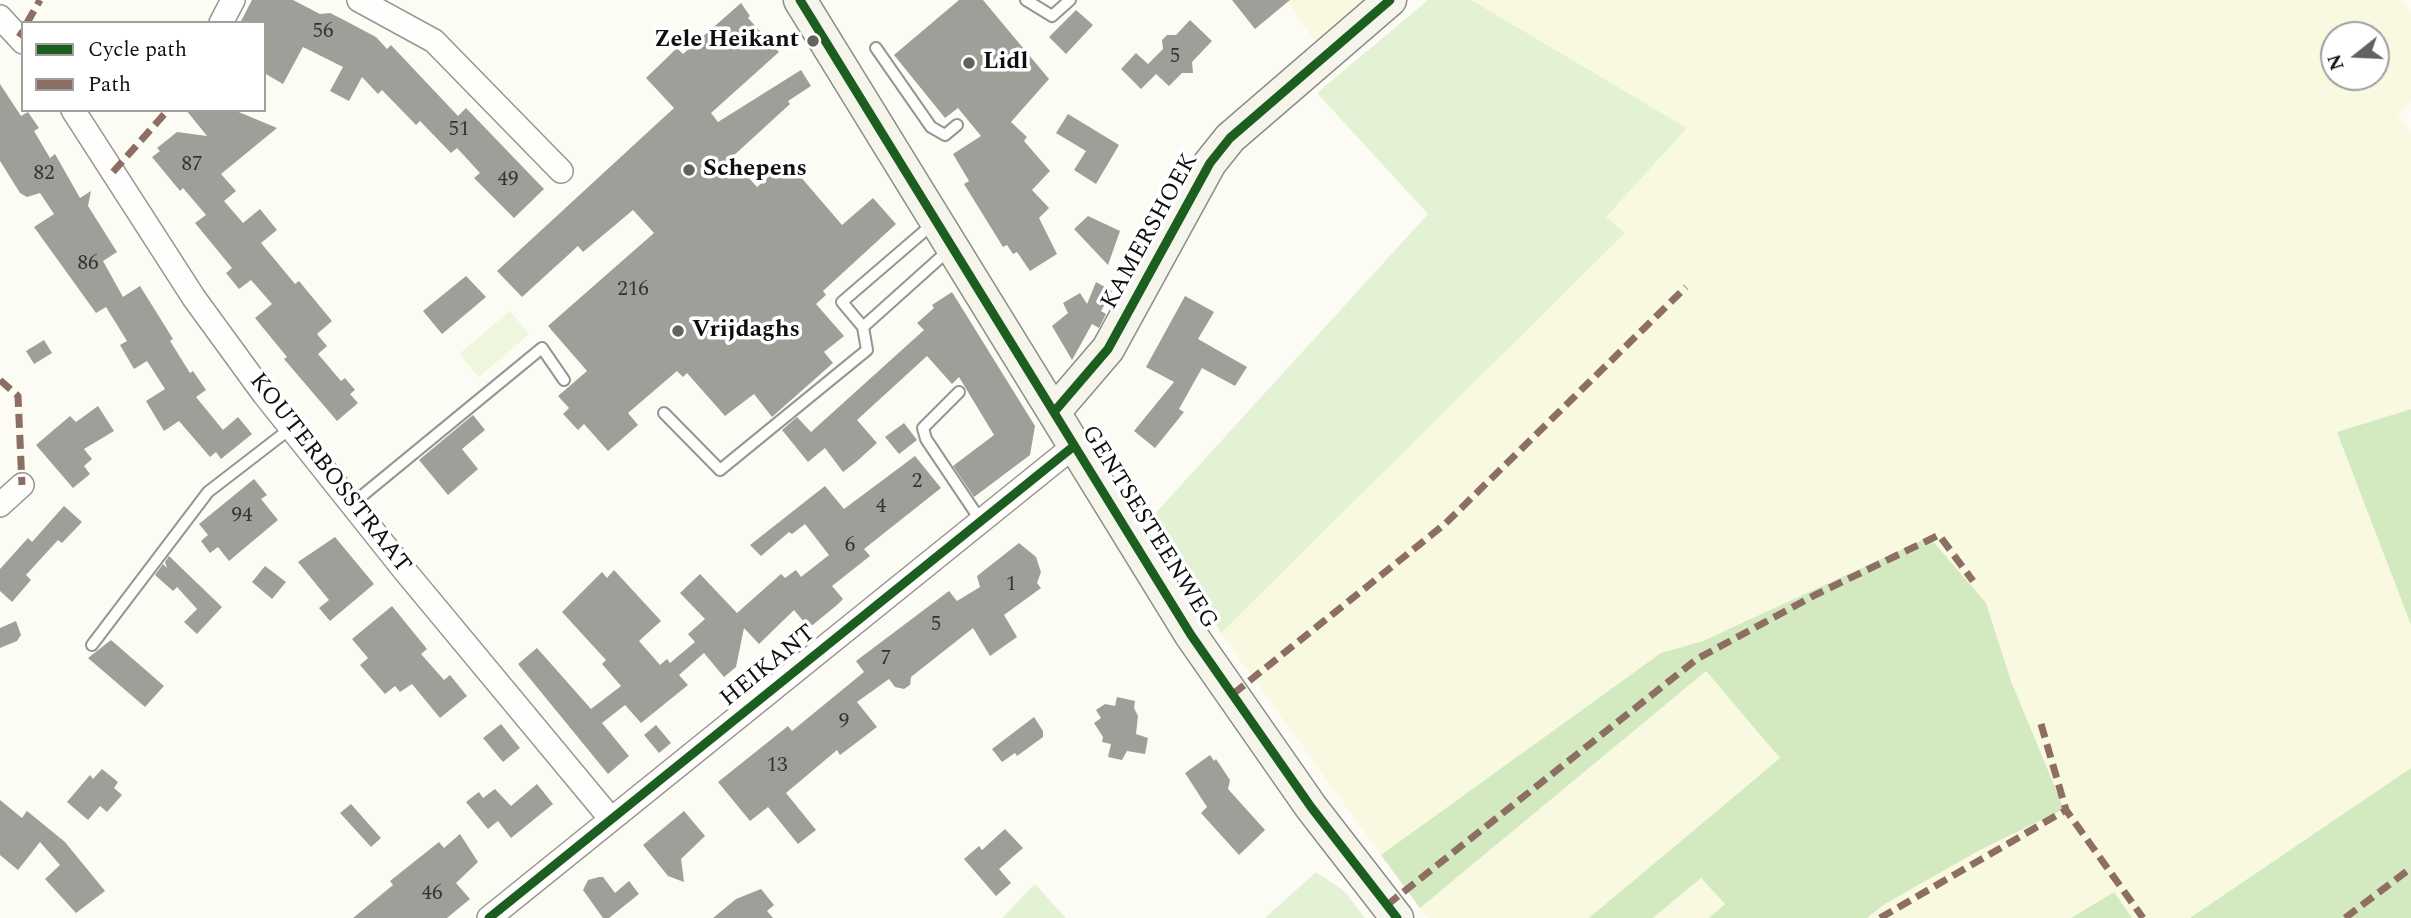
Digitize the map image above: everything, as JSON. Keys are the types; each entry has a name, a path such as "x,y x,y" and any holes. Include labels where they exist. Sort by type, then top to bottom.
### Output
{"main road":[{"name":"GENTSESTEENWEG","path":"800,0 1191,635 1311,807 1397,918"},
{"name":"KAMERSHOEK","path":"1054,412 1108,349 1210,163 1230,138 1390,0"}],"street":[{"path":"222,21 233,0"},
{"path":"359,0 433,41 561,171"},
{"path":"0,17 21,40"},
{"name":"KOUTERBOSSTRAAT","path":"74,112 194,298 291,428 611,819"},
{"name":"HEIKANT","path":"489,918 1074,446"},
{"path":"0,505 22,485"}],"lane":[{"path":"1026,0 1052,16 1070,0"},
{"path":"876,48 931,127 945,135 957,125"},
{"path":"863,327 944,234"},
{"path":"664,413 720,470 867,350 863,327 842,302 944,234"},
{"path":"352,505 542,348 564,380"},
{"path":"959,392 923,428 926,439 981,521"},
{"path":"92,645 208,492 291,428"}],"green space":[{"path":"1287,0 1374,0 1317,44"},
{"path":"1428,0 1471,0 1687,128 1606,217 1625,233 1221,633 1151,518 1428,214 1317,93"},
{"path":"1471,0 2401,0 2411,12 2411,102 2397,114 2411,133 2411,409 2337,432 2411,625 2411,768 2190,918 2132,918 2114,892 2071,918 1867,918 1885,904 1978,851 2064,809 2011,681 1986,603 1703,641 1661,653 1381,855 1221,633 1624,234 1606,217 1687,128"},
{"path":"510,311 529,334 479,377 459,354"},
{"path":"2411,409 2411,625 2337,432"},
{"path":"1929,537 1986,603 2011,681 2064,809 1978,851 1885,904 1867,918 1709,918 1725,904 1701,878 1653,918 1589,918 1780,758 1706,671 1420,908 1381,855 1661,653 1703,641"},
{"path":"1706,671 1780,757 1589,918 1428,918 1420,908"},
{"path":"2411,768 2411,918 2190,918"},
{"path":"1316,872 1344,891 1365,918 1265,918"},
{"path":"1701,878 1725,905 1709,918 1653,918"},
{"path":"1035,884 1066,918 1002,918"},
{"path":"2114,892 2132,918 2071,918"}],"building":[{"path":"252,0 293,0 320,14 330,13 342,19 376,37 387,49 391,45 458,116 466,108 544,189 514,218 474,178 480,173 457,148 451,153 420,121 416,125 382,90 378,94 362,77 349,101 330,91 343,67 303,47 283,84 266,74 266,21 241,21"},
{"path":"959,0 983,0 1049,79 1011,122 1027,137 1024,141 1050,171 1032,190 1049,208 1039,218 1057,254 1030,271 1017,252 1013,254 1007,245 1003,247 964,184 969,181 953,154 981,136 958,108 945,118 894,55"},
{"path":"1232,0 1290,0 1255,29"},
{"path":"741,3 750,16 748,18 779,52 711,113 718,122 801,70 811,86 788,101 790,104 731,158 757,187 787,161 842,225 873,198 896,224 823,291 826,295 816,304 844,336 824,352 833,363 772,417 754,394 725,416 687,373 683,377 677,371 628,413 638,425 608,451 584,424 578,430 563,414 569,408 558,396 587,371 548,326 654,233 633,210 583,252 578,246 522,297 497,271 674,108 646,78 677,48 683,54"},
{"path":"1076,10 1093,25 1066,54 1049,37"},
{"path":"1190,20 1212,41 1192,62 1193,73 1182,73 1169,86 1156,74 1141,89 1121,69 1136,53 1148,64 1163,49 1162,40 1167,35 1176,35"},
{"path":"0,84 21,116 28,112 39,128 34,131 50,158 55,154 80,198 91,191 88,206 117,252 103,261 123,297 140,286 173,339 170,341 190,373 193,371 206,390 196,397 223,430 238,417 252,434 221,459 216,452 210,457 179,421 164,431 146,401 165,389 147,361 134,369 120,345 127,341 106,307 96,313 34,227 54,214 40,193 27,197 20,193 0,161"},
{"path":"188,112 239,112 277,128 221,174 236,191 224,201 243,223 260,209 277,230 261,243 295,284 299,281 332,321 317,334 327,346 318,354 341,381 345,378 355,390 350,394 358,403 337,421 284,359 287,357 255,318 272,304 251,280 239,289 226,273 232,268 195,223 206,215 183,188 180,191 152,157 160,151 157,148 177,132 207,136"},
{"path":"1068,114 1119,145 1096,184 1074,170 1086,151 1056,133"},
{"path":"1088,216 1120,231 1108,265 1074,229"},
{"path":"466,276 486,297 442,334 423,311"},
{"path":"1096,282 1112,291 1101,311 1106,314 1099,328 1092,324 1072,360 1052,326 1068,313 1063,303 1080,293 1087,304"},
{"path":"952,292 1035,426 1030,455 974,497 953,466 994,435 959,377 952,384 927,356 857,420 877,443 856,462 843,472 825,448 808,462 782,430 797,417 811,432 924,330 917,323 934,308 932,305"},
{"path":"1185,296 1214,312 1198,339 1247,367 1235,386 1202,368 1179,409 1184,412 1155,448 1134,431 1174,382 1146,367"},
{"path":"44,340 52,353 34,364 26,351"},
{"path":"98,406 114,431 84,449 92,459 84,466 90,474 73,488 36,445 70,416 76,422"},
{"path":"473,415 485,430 462,449 478,469 448,495 419,460"},
{"path":"904,423 917,440 899,454 885,437"},
{"path":"915,456 941,488 864,549 870,556 832,586 843,599 809,628 794,610 759,644 744,628 736,667 724,677 704,653 679,675 688,685 641,723 625,705 602,723 629,756 608,774 518,664 537,648 591,709 621,686 602,664 606,660 562,612 602,572 607,578 614,570 661,621 639,641 660,665 667,659 670,663 695,642 688,634 705,619 680,593 700,574 737,613 781,574 785,578 796,570 801,577 829,555 805,524 792,534 789,532 761,556 750,545 825,486 844,509"},
{"path":"254,479 267,495 261,499 278,520 229,561 218,547 210,553 201,541 208,535 199,524"},
{"path":"64,506 82,522 62,543 58,540 26,575 31,580 12,602 0,591 0,569 28,538 32,542"},
{"path":"335,537 374,584 330,621 319,608 329,600 298,562"},
{"path":"1019,543 1036,557 1041,572 1037,583 1041,588 1004,615 1017,637 990,656 973,628 911,677 910,685 904,689 895,687 889,679 857,702 877,727 840,755 837,750 786,793 816,830 798,844 768,807 750,821 718,782 788,726 792,731 864,672 856,661 949,591 957,601 980,587 977,576"},
{"path":"169,556 222,607 197,634 184,622 197,609 177,587 173,591 155,575 163,564 167,568 165,562"},
{"path":"265,566 286,582 272,599 252,582"},
{"path":"392,606 427,649 421,654 444,680 450,675 467,696 440,718 412,684 400,692 395,686 385,694 360,665 368,658 352,639"},
{"path":"16,621 21,635 17,641 0,648 0,628"},
{"path":"111,640 164,686 145,707 88,658"},
{"path":"1117,697 1135,701 1134,708 1138,716 1136,734 1148,738 1145,754 1127,751 1122,760 1108,757 1111,744 1102,742 1103,737 1094,723 1101,718 1096,710 1105,704 1115,706"},
{"path":"1034,717 1043,731 1043,737 1017,756 1015,753 1002,762 992,749"},
{"path":"501,724 520,748 503,762 483,738"},
{"path":"656,725 671,743 659,753 644,735"},
{"path":"1210,755 1214,761 1216,759 1230,780 1228,789 1265,830 1239,855 1201,813 1207,807 1185,773"},
{"path":"102,769 118,782 114,788 122,795 107,812 100,806 88,820 67,802 90,775 93,779"},
{"path":"537,784 553,804 511,838 498,821 488,829 466,802 479,792 483,798 495,789 511,806"},
{"path":"0,800 22,818 27,811 65,842 105,891 76,913 45,879 60,865 40,842 18,870 0,855"},
{"path":"351,804 381,838 371,847 340,813"},
{"path":"684,811 705,836 681,859 684,882 668,876 643,845"},
{"path":"1005,829 1023,848 999,869 1011,883 996,896 964,859 979,846 982,850"},
{"path":"460,834 478,862 456,883 470,899 447,918 353,918 393,885 390,881 439,842 444,848"},
{"path":"603,877 615,893 629,881 639,894 609,918 603,918 583,890 588,880"},
{"path":"761,889 774,905 767,911 773,918 713,918 736,899"}],"marked path":[{"path":"28,21 40,0"},
{"path":"113,172 166,112"},
{"path":"1233,694 1445,524 1686,287"},
{"path":"0,380 18,396 22,485"},
{"path":"1387,905 1697,659 1815,595 1939,535 1973,581"},
{"path":"2041,724 2066,810 2143,918"},
{"path":"1880,918 2066,810"},
{"path":"2345,918 2411,868"}],"cycle path":[{"path":"800,0 1191,635 1311,807 1397,918"},
{"path":"1054,412 1108,349 1210,163 1230,138 1390,0"},
{"path":"489,918 1074,446"}],"place":[{"name":"Zele Heikant","path":"813,41"},
{"name":"Lidl","path":"969,63"},
{"name":"Schepens","path":"689,170"},
{"name":"Vrijdaghs","path":"678,331"}]}
